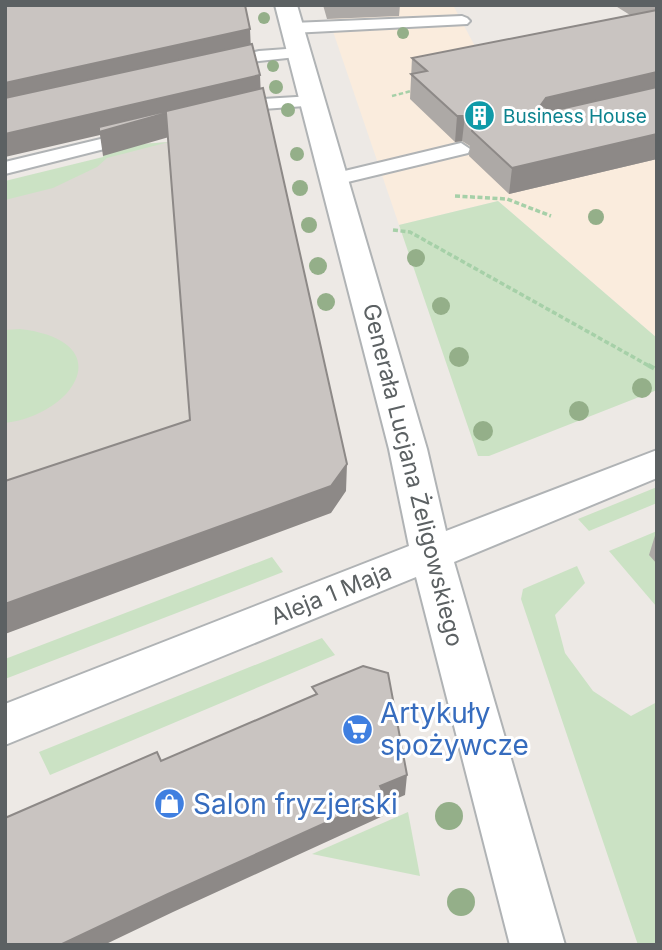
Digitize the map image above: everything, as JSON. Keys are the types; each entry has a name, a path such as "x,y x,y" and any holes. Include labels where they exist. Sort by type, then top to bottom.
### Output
{"street":[{"name":"Generała Lucjana Żeligowskiego","path":"292,29 408,449 431,554 538,945"},
{"name":"Aleja 1 Maja","path":"5,725 657,463"}],"lane":[{"path":"204,68 252,57 292,29 462,20"},
{"path":"209,118 263,104 313,101"},
{"path":"5,168 155,131"},
{"path":"335,179 461,149"}],"path":[{"path":"392,96 419,89"},
{"path":"455,196 507,200 551,216"},
{"path":"389,229 410,232 657,370"}],"shaded area":[{"name":"Business House","path":"324,5 453,5 486,67 657,32 657,338 498,201 399,225"},
{"path":"270,134 346,491 5,634 5,183 106,158 103,147"}],"green space":[{"path":"169,142 107,158 97,167 53,188 5,200 5,181 103,157 103,147"},
{"path":"498,201 657,338 657,390 489,456 478,456 399,225"},
{"path":"20,329 51,336 70,347 78,362 77,377 67,392 51,406 30,417 5,423 5,330"},
{"path":"657,487 657,503 589,531 578,519"},
{"path":"657,531 657,606 656,606 609,551"},
{"path":"272,557 283,572 5,679 5,659"},
{"path":"577,566 585,583 555,615 565,653 593,691 631,716 657,702 657,945 638,945 521,599 523,589"},
{"path":"322,638 335,655 50,775 39,752"},
{"path":"408,812 420,876 312,854"}],"building":[{"path":"5,5 245,5 250,29 5,83"},
{"path":"657,10 657,72 546,98 541,105 552,111 657,87 657,134 512,168 472,131 474,122 465,116 457,116 411,74 427,71 412,58"},
{"path":"252,44 260,75 5,134 5,98"},
{"path":"263,88 347,464 331,486 5,604 5,481 190,420 166,113 99,132 99,127"},
{"path":"363,666 388,673 407,775 380,786 385,796 60,945 5,945 5,818 157,752 161,761 317,694 312,687"}],"place":[{"name":"Business House","path":"480,116"},
{"name":"Artykuły spożywcze","path":"357,729"},
{"name":"Salon fryzjerski","path":"170,804"}]}
